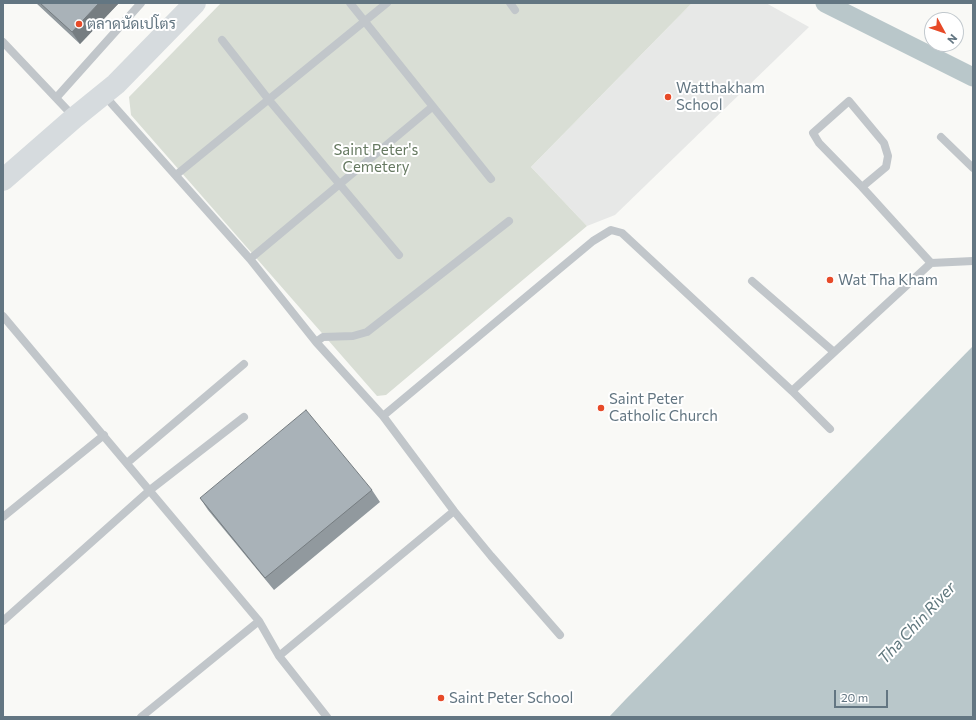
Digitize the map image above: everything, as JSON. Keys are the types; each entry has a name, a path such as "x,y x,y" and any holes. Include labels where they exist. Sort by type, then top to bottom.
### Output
{"street":[{"path":"3,180 74,118 104,95 195,3"}],"lane":[{"path":"56,98 141,3"},
{"path":"350,3 491,179"},
{"path":"176,175 387,3"},
{"path":"222,40 268,100 399,255"},
{"path":"3,42 74,118"},
{"path":"104,95 250,259 316,342 383,416 454,511 560,635"},
{"path":"862,187 886,167 888,156 884,144 849,101 813,133 819,143 862,187 931,263"},
{"path":"250,259 432,107"},
{"path":"941,137 973,168"},
{"path":"316,342 323,337 353,336 367,332 509,221"},
{"path":"383,416 593,240 611,230 622,233 792,391 830,429"},
{"path":"792,391 931,263 973,261"},
{"path":"752,281 834,352"},
{"path":"3,316 259,621 279,656 327,717"},
{"path":"127,463 244,364"},
{"path":"3,621 150,490 244,417"},
{"path":"3,517 104,435"},
{"path":"279,656 454,511"},
{"path":"141,717 259,621"}],"shaded area":[{"name":"Watthakham School","path":"692,3 766,3 809,27 615,215 587,226 531,167"}],"green space":[{"name":"Saint Peter's Cemetery","path":"221,3 692,3 531,167 587,226 386,395 377,396 131,115 129,97"}],"water":[{"name":"Tha Chin River","path":"973,346 973,717 609,717 626,699"}],"building":[{"path":"40,3 99,3 72,32"},
{"path":"306,410 372,490 265,578 200,498"}],"waterway":[{"path":"825,3 973,77"}],"place":[{"name":"ตลาดนัดเปโตร","path":"79,24"},
{"name":"Watthakham School","path":"668,97"},
{"name":"Wat Tha Kham","path":"830,280"},
{"name":"Saint Peter Catholic Church","path":"601,408"},
{"name":"Saint Peter School","path":"441,698"}]}
